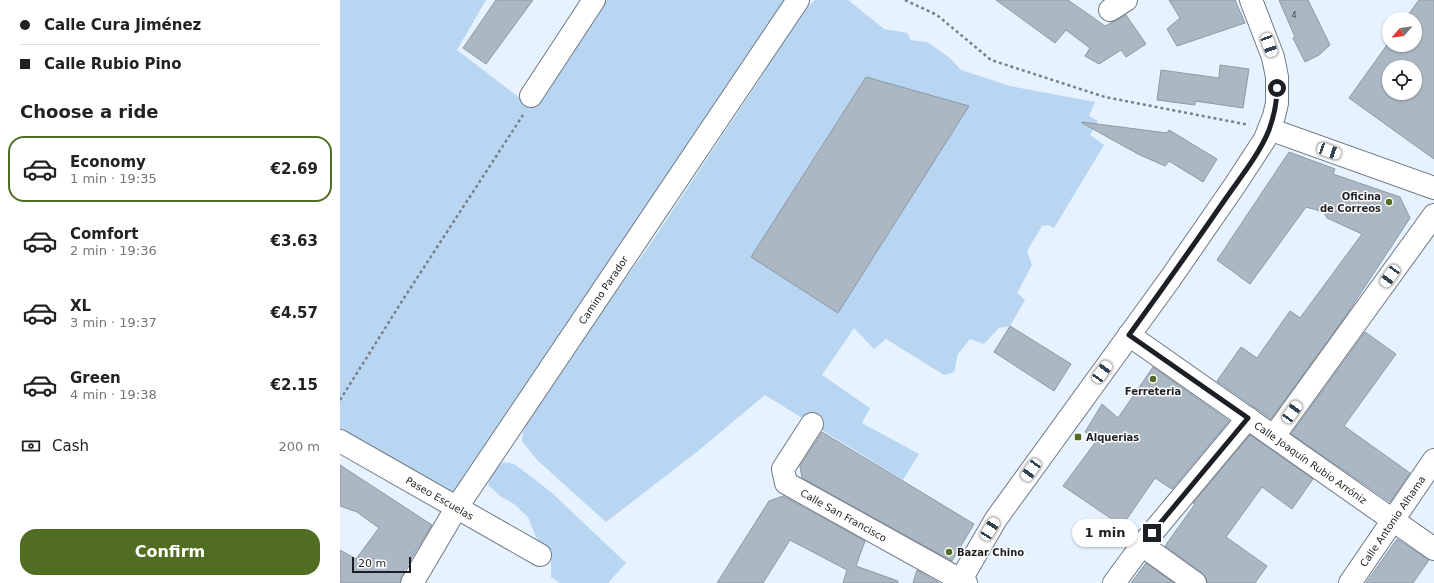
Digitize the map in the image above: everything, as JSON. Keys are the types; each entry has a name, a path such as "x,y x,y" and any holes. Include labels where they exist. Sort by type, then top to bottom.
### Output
{"street":[{"path":"531,96 594,0"},
{"name":"Camino Parador","path":"412,583 457,507 798,0"},
{"path":"962,582 996,519 1235,186 1258,150 1269,129 1277,102 1277,77 1273,57 1251,0"},
{"path":"1269,129 1434,188"},
{"path":"1274,436 1434,215"},
{"name":"Calle Joaquín Rubio Arróniz","path":"1129,335 1434,549"},
{"path":"1114,583 1142,545 1248,418"},
{"name":"Calle San Francisco","path":"812,424 782,469 786,483 962,582"},
{"name":"Paseo Escuelas","path":"340,441 540,555"},
{"name":"Calle Antonio Alhama","path":"1350,583 1434,460"},
{"path":"1142,545 1195,583"}],"path":[{"path":"905,0 937,15 991,60 1105,97 1269,129"},
{"path":"340,400 529,105 531,96"}],"shaded area":[{"path":"340,0 486,0 457,50 529,105 595,0 798,0 457,507 340,441"},
{"path":"815,0 848,0 884,29 908,33 910,40 927,42 950,58 961,70 1010,86 1095,102 1089,116 1098,121 1090,135 1104,145 1054,228 1048,225 1042,226 1027,251 1032,265 1017,293 1025,300 1010,326 999,328 984,344 970,339 958,354 954,372 944,375 886,339 874,349 854,328 822,375 870,408 862,423 919,454 903,480 765,395 698,451 606,522 537,460 522,441 524,427 598,316 649,246 758,82 796,19"},
{"path":"504,462 514,464 552,493 626,563 608,583 560,583 551,577 551,558 536,537 528,517 514,504 500,496 488,485 493,470"}],"building":[{"path":"496,0 533,0 486,64 463,48"},
{"path":"996,0 1068,0 1105,26 1126,15 1146,44 1126,57 1121,50 1099,64 1085,56 1090,48 1066,30 1055,43"},
{"path":"1169,0 1235,0 1245,23 1177,46 1167,29 1180,18"},
{"path":"1279,0 1308,0 1330,45 1319,55 1305,62 1293,38 1295,37"},
{"path":"1419,0 1434,0 1434,159 1349,98 1382,52 1422,52 1422,12 1410,12"},
{"path":"1220,65 1249,69 1243,108 1195,101 1195,105 1157,100 1161,70 1219,78"},
{"path":"866,77 969,106 838,313 751,257"},
{"path":"1082,122 1167,133 1169,130 1217,159 1203,182 1169,161 1165,166 1138,154"},
{"path":"1289,152 1335,169 1333,174 1400,197 1410,218 1345,317 1271,419 1217,381 1241,347 1257,358 1290,311 1300,318 1362,234 1327,218 1324,212 1306,207 1250,284 1217,260"},
{"path":"1010,326 1071,364 1054,391 994,352"},
{"path":"1365,332 1396,354 1344,426 1410,473 1390,502 1291,434"},
{"path":"1153,367 1229,421 1172,489 1155,478 1122,526 1063,486 1097,440 1085,432 1102,404 1118,418"},
{"path":"822,432 974,524 952,561 802,478 800,466"},
{"path":"1250,435 1313,479 1292,509 1262,487 1226,537 1267,566 1255,583 1207,583 1206,578 1202,573 1165,546 1195,504 1193,503"},
{"path":"340,465 432,525 403,572 400,583 340,583 340,550 356,559 379,528 357,512 340,506"},
{"path":"783,496 865,541 856,566 898,581 898,583 843,583 847,570 790,540 763,583 717,583 769,501"},
{"path":"1397,539 1429,560 1413,583 1366,583"},
{"path":"1146,563 1174,583 1131,583"},
{"path":"917,570 939,583 913,583"}],"place":[{"name":"Oficina de Correos","path":"1389,202"},
{"name":"Ferreteria","path":"1153,379"},
{"name":"Alquerias","path":"1078,437"},
{"name":"Bazar Chino","path":"949,552"}],"route":[{"path":"1152,533 1248,418 1129,335 1235,186 1265,139 1274,116 1277,102 1277,88"}]}
